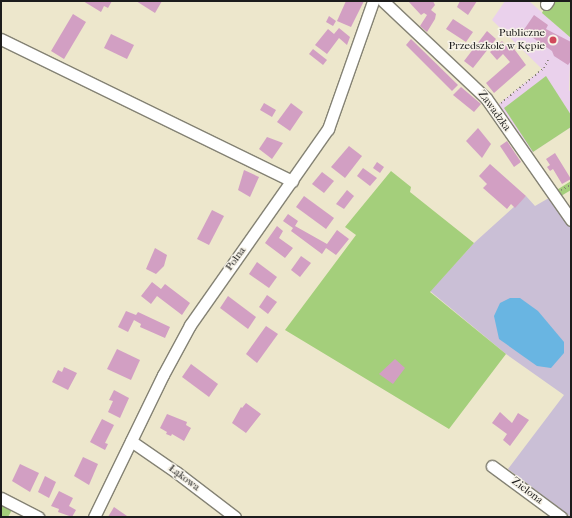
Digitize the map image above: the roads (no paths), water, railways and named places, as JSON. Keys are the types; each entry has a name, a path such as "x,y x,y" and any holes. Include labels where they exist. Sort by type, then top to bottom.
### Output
{"street":[{"name":"Polna","path":"94,517 190,325 328,128 373,1"},
{"name":"Zawadzka","path":"383,1 474,84 494,108 571,220"},
{"path":"1,39 292,181"},
{"name":"Łąkowa","path":"131,441 176,472 235,517"},
{"name":"Zielona","path":"492,466 561,517"},
{"path":"1,498 38,517"}],"water":[{"path":"510,298 520,298 538,311 564,342 564,353 551,368 537,366 499,339 494,316 500,303"}],"place":[{"name":"Publiczne Przedszkole w Kępie","path":"553,40"}]}
